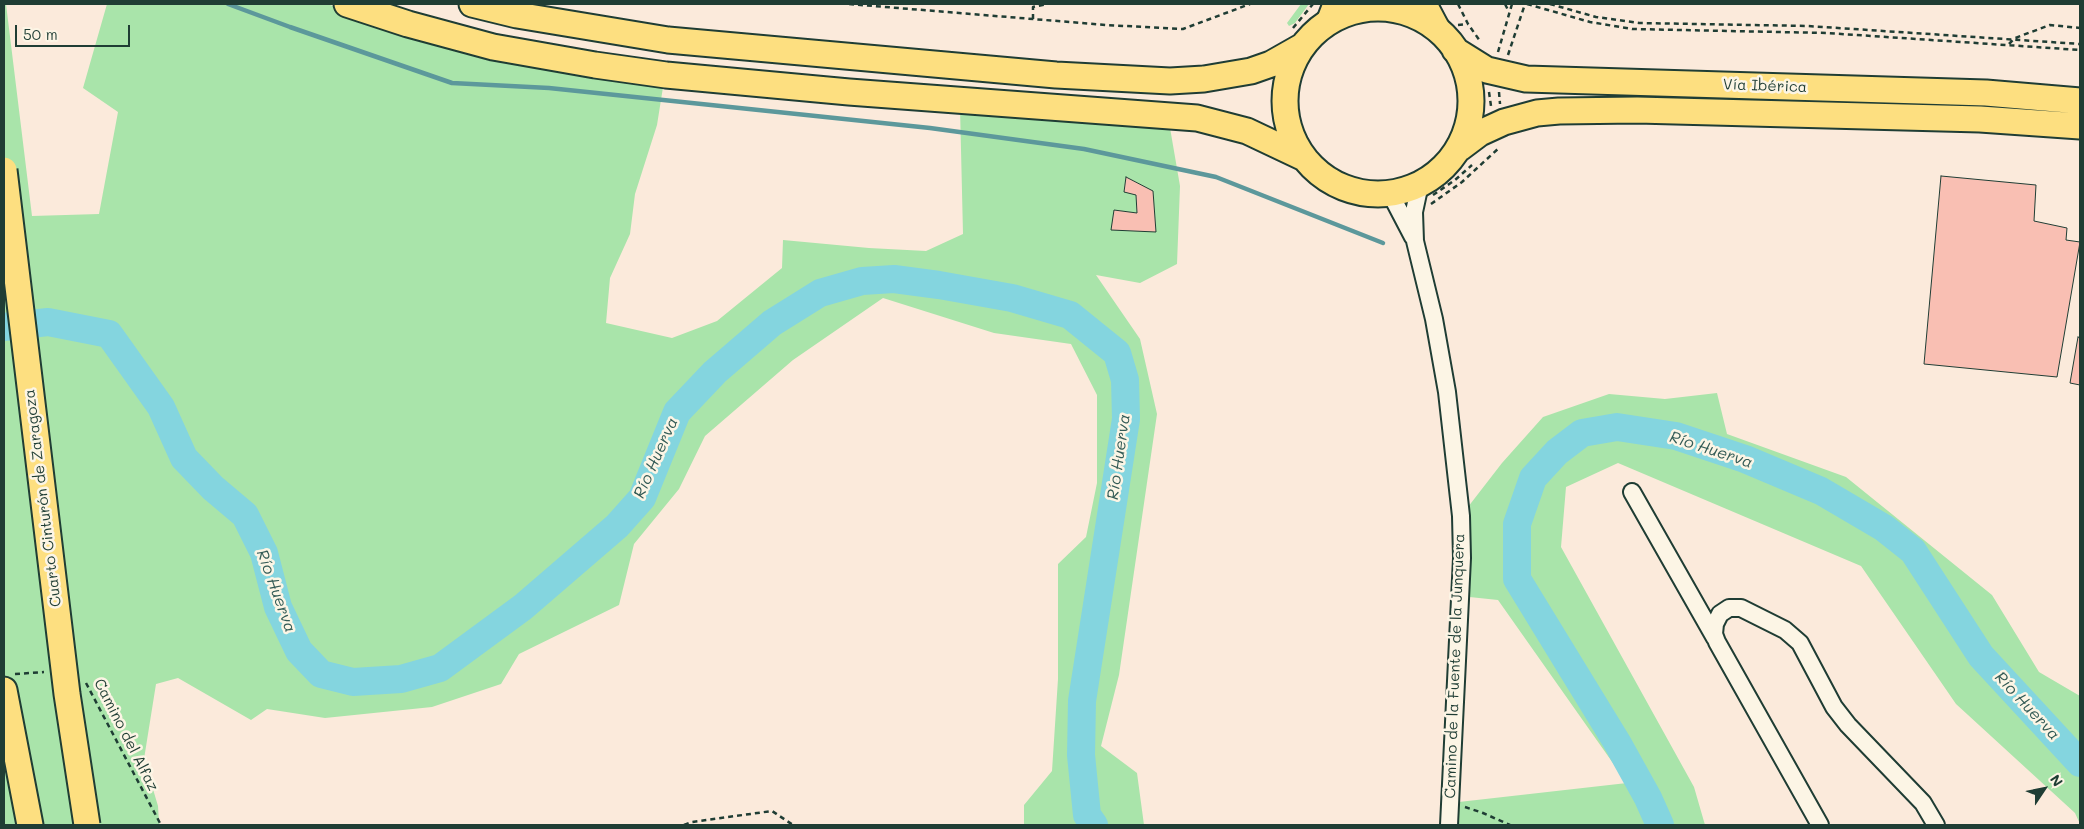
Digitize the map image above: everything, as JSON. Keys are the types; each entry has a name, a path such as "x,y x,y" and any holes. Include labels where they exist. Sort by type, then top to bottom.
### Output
{"highway":[{"path":"347,4 408,24 493,47 595,65 685,77 849,92 1197,118 1247,131 1304,158"},
{"path":"472,4 517,15 668,40 1056,75 1170,81 1204,79 1251,71 1271,64 1301,47"},
{"name":"Vía Ibérica","path":"1331,13 1376,9 1414,16 1431,25 1449,43 1487,70 1526,79 1986,94 2080,101"},
{"path":"1331,13 1301,47 1286,85 1285,107 1289,129 1304,158 1319,173 1335,184 1348,189 1375,194 1390,193 1420,184 1446,165 1460,148 1470,122 1472,104 1470,85 1464,67 1449,43"},
{"name":"Vía Ibérica","path":"1460,148 1489,128 1504,122 1537,114 1568,111 1637,110 1980,119 2080,126"},
{"name":"Cuarto Cinturón de Zaragoza","path":"4,170 65,684 87,825"},
{"path":"7,683 30,825"}],"main road":[{"path":"1426,4 1449,43"}],"street":[{"name":"Camino de la Fuente de la Junquera","path":"1420,184 1414,212 1415,242 1434,319 1448,392 1461,516 1462,558 1449,825"},
{"name":"Camino de la Fuente de la Junquera","path":"1390,193 1415,242"},
{"path":"1632,492 1820,825"},
{"path":"1717,642 1714,634 1715,624 1720,614 1729,608 1741,608 1785,630 1800,643 1834,706 1848,725 1923,803 1936,825"}],"path":[{"path":"849,4 1183,29 1250,4"},
{"path":"1033,19 1033,7 1047,4"},
{"path":"1458,4 1468,24 1482,43"},
{"path":"1505,4 1510,14"},
{"path":"1550,4 1596,17 1639,23 1808,26 2015,38 2080,44"},
{"path":"1525,5 1590,22 1632,29 1827,33 2080,50"},
{"path":"2009,44 2015,38 2050,25 2080,28"},
{"path":"1492,51 1508,57"},
{"path":"7,683 53,671"},
{"name":"Camino del Alfaz","path":"84,678 161,825"},
{"path":"1450,803 1483,812 1510,825"},
{"path":"684,825 692,822 772,811 794,825"}],"green space":[{"path":"4,4 6,4 32,216 99,214 118,112 83,88 107,4 327,4 405,30 664,81 657,125 635,194 630,234 610,278 606,323 672,338 717,321 782,268 783,240 926,251 963,234 960,107 1169,122 1180,186 1177,264 1140,283 1096,275 1140,339 1157,414 1119,675 1101,746 1137,773 1144,825 1024,825 1024,805 1052,771 1058,679 1058,564 1086,537 1097,483 1097,395 1071,344 994,333 883,298 793,360 705,436 679,489 634,544 619,605 519,654 501,684 432,707 325,718 267,709 251,720 178,678 156,684 144,759 158,806 159,823 161,825 4,825","holes":["1126,177 1153,191 1156,231 1112,229 1114,210 1137,213 1136,195 1124,191"]},
{"path":"1301,4 1309,4 1295,23 1289,26 1287,23"},
{"path":"1717,393 1727,434 1846,477 1992,595 2039,672 2080,696 2080,824 2075,813 1956,704 1861,566 1618,463 1566,487 1561,547 1694,787 1705,825 1449,825 1450,803 1627,783 1498,600 1460,596 1461,516 1502,463 1543,417 1609,394 1665,399"}],"building":[{"path":"1941,176 2036,185 2034,221 2067,228 2066,240 2080,242 2057,377 1924,364"},
{"path":"1126,177 1153,191 1156,232 1111,230 1114,210 1137,213 1136,195 1124,192"},
{"path":"2078,337 2080,338 2080,385 2070,383"}],"waterway":[{"path":"228,4 452,83 549,88 930,128 1084,149 1216,177 1383,243"},
{"name":"Río Huerva","path":"4,327 48,322 109,334 161,407 184,458 213,488 245,515 264,553 278,607 299,651 321,674 353,682 401,679 440,668 523,607 617,526 642,498 677,412 715,372 772,323 820,293 862,281 894,279 1012,298 1070,315 1117,353 1125,380 1126,419 1082,701 1081,755 1087,815 1094,825"},
{"name":"Río Huerva","path":"1660,825 1648,798 1618,744 1517,579 1517,524 1533,478 1557,452 1582,433 1617,427 1676,436 1745,459 1821,491 1884,528 1913,551 1981,656 2080,763"}]}
